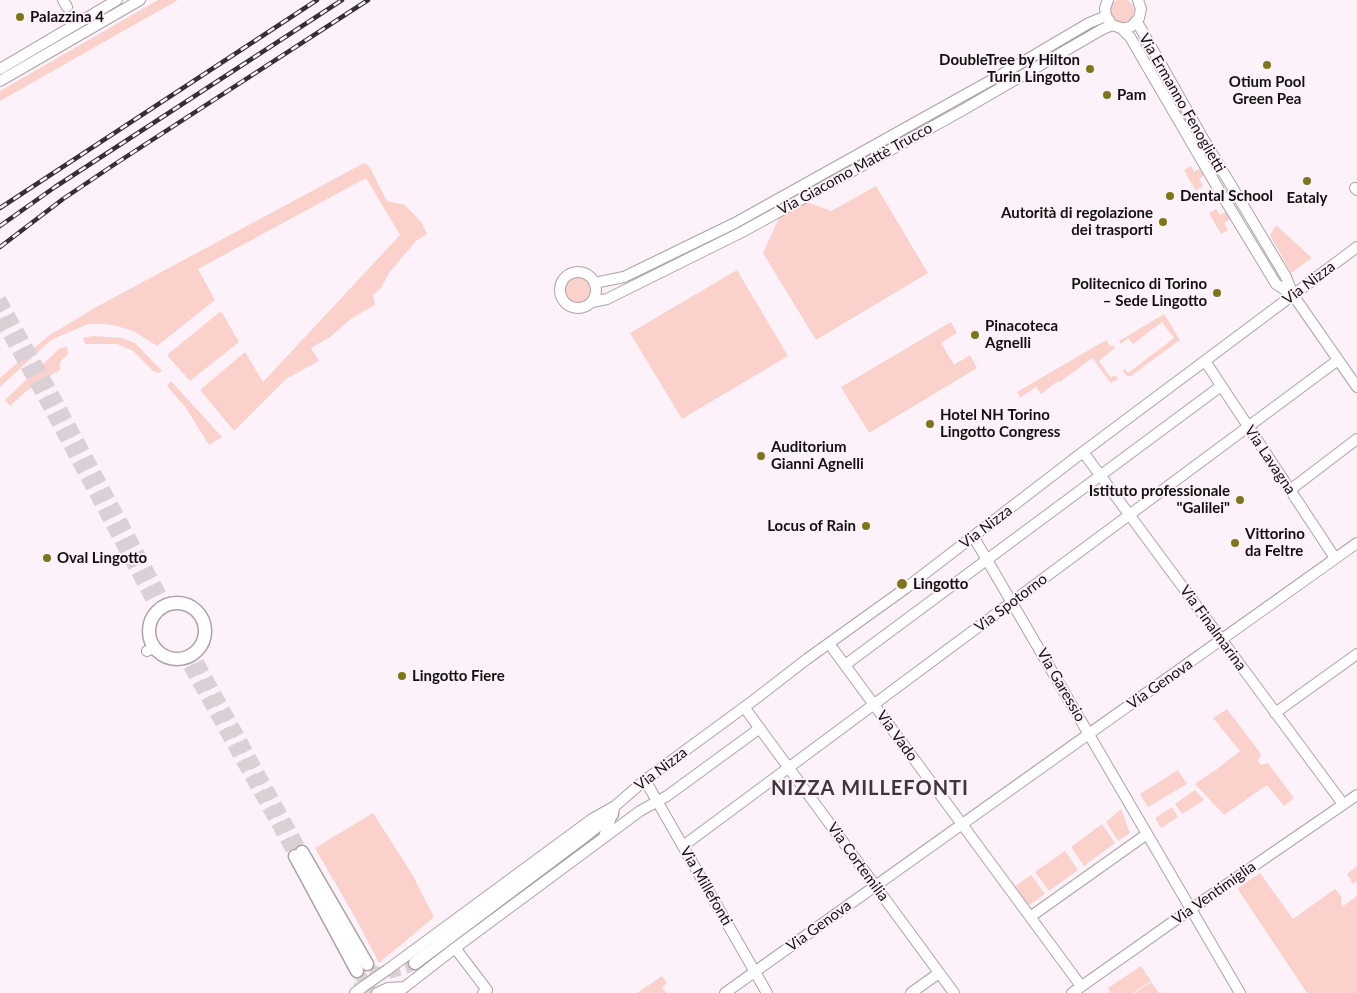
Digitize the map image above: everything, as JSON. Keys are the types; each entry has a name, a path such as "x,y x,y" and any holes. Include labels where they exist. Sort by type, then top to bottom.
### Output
{"main road":[{"path":"187,604 198,611 205,625 206,634 204,641 192,660 178,660 150,649 150,622 160,605 187,604"},
{"path":"416,962 583,837 613,810"},
{"path":"298,854 362,968"}],"street":[{"path":"0,69 117,0"},
{"path":"0,82 140,0"},
{"path":"1106,16 1105,8 1108,0"},
{"path":"1137,22 1141,14 1139,4 1147,0"},
{"name":"Via Ermanno Fenoglietti","path":"1106,16 1108,21 1130,37 1276,284 1293,296"},
{"name":"Via Giacomo Mattè Trucco","path":"594,283 624,278 736,223 1004,74 1089,23 1106,16"},
{"name":"Via Ermanno Fenoglietti","path":"1137,22 1286,277 1293,296"},
{"name":"Via Giacomo Mattè Trucco","path":"592,302 607,298 742,232 961,111 1101,30 1117,27 1127,28 1137,22"},
{"name":"Via Nizza","path":"355,993 592,819 613,810 645,780 906,588 1357,247"},
{"path":"576,273 588,276 594,283 596,292 592,302 582,308 568,306 560,296 560,288 566,277 576,273"},
{"path":"1293,296 1357,387"},
{"name":"Via Spotorno","path":"683,846 1338,360"},
{"name":"Via Lavagna","path":"1205,361 1336,558"},
{"path":"845,665 1221,386"},
{"path":"1290,490 1357,439"},
{"name":"Via Finalmarina","path":"1084,452 1343,804"},
{"name":"Via Garessio","path":"974,536 1240,993"},
{"name":"Via Genova","path":"725,993 1357,543"},
{"name":"Via Vado","path":"833,648 961,824"},
{"path":"1275,713 1357,654"},
{"name":"Via Cortemilia","path":"744,707 954,993"},
{"name":"Via Nizza","path":"377,993 388,988 406,989 455,948 604,837 640,811 667,796 760,728"},
{"name":"Via Millefonti","path":"645,780 767,993"},
{"name":"Via Ventimiglia","path":"1072,993 1357,795"},
{"name":"Via Nizza","path":"604,837 613,810"},
{"path":"961,824 1082,986"},
{"path":"1030,917 1147,834"},
{"path":"455,948 485,992"},
{"path":"911,993 939,973"}],"shaded area":[{"path":"1122,-1 1127,0 1133,6 1133,16 1127,22 1122,23 1117,22 1111,16 1110,11 1111,6 1117,0"},
{"path":"158,0 178,0 0,101 0,91"},
{"path":"364,163 369,166 387,201 405,205 422,223 427,234 416,241 389,273 381,288 373,295 375,305 352,318 330,337 311,348 319,361 286,379 234,431 200,390 245,352 263,382 400,235 366,178 198,269 215,300 157,346 135,332 117,326 88,324 51,340 0,387 0,378 48,336 100,305"},
{"path":"1191,166 1194,172 1201,168 1205,175 1199,179 1203,186 1196,191 1184,170"},
{"path":"876,186 928,273 816,340 763,253 779,218 807,202 831,211"},
{"path":"1216,209 1220,215 1227,211 1231,219 1224,223 1228,230 1221,234 1209,213"},
{"path":"1276,225 1312,258 1291,273 1270,235"},
{"path":"737,270 788,356 682,419 630,333"},
{"path":"578,276 588,280 592,290 588,300 578,304 568,300 564,290 568,280"},
{"path":"221,311 239,342 190,381 167,355"},
{"path":"1164,314 1180,340 1131,376 1127,376 1123,372 1124,368 1128,373 1174,338 1162,322 1133,344 1128,338 1121,344 1119,341"},
{"path":"951,322 957,333 941,343 954,365 970,355 977,368 869,433 841,387"},
{"path":"93,336 122,338 135,343 162,371 158,373 153,371 133,351 117,344 85,344 83,338"},
{"path":"1106,340 1110,346 1113,345 1115,348 1099,361 1111,378 1115,375 1118,379 1111,383 1092,358 1041,394 1036,387 1020,398 1017,392"},
{"path":"67,347 68,354 60,362 60,370 24,393 10,406 5,400 60,348"},
{"path":"171,381 222,437 209,445 186,408 167,386"},
{"path":"1227,709 1261,754 1258,761 1261,765 1268,763 1294,798 1284,806 1267,785 1224,815 1195,784 1240,751 1213,718"},
{"path":"1178,770 1187,784 1148,807 1140,794"},
{"path":"1195,790 1204,800 1182,814 1175,804"},
{"path":"1172,807 1178,817 1161,828 1155,818"},
{"path":"1121,809 1130,833 1118,841 1106,822"},
{"path":"373,813 412,874 434,917 379,963 315,848"},
{"path":"1102,824 1115,843 1084,866 1071,847"},
{"path":"1065,851 1078,870 1049,891 1035,872"},
{"path":"1357,866 1357,881 1353,884 1347,874"},
{"path":"1260,873 1293,919 1335,889 1341,896 1342,907 1357,896 1357,993 1307,993 1239,891 1238,888"},
{"path":"1031,875 1045,894 1028,906 1015,886"},
{"path":"1141,966 1151,981 1133,993 1111,993 1108,988"},
{"path":"662,976 667,983 662,987 666,993 637,993"},
{"path":"1151,982 1159,993 1135,993"}],"tunnel":[{"path":"0,299 163,599"},
{"path":"0,319 154,604"},
{"path":"198,662 302,852"},
{"path":"189,666 295,856"},
{"path":"371,970 378,973 388,973 406,968 415,963"},
{"path":"357,971 373,993"},
{"path":"358,993 360,976"}],"railway":[{"path":"0,208 317,0"},
{"path":"0,226 55,187 342,0"},
{"path":"0,247 63,199 115,164 368,0"}],"place":[{"name":"Palazzina 4","path":"20,17"},
{"name":"Otium Pool Green Pea","path":"1267,65"},
{"name":"DoubleTree by Hilton Turin Lingotto","path":"1090,69"},
{"name":"Pam","path":"1107,95"},
{"name":"Eataly","path":"1307,181"},
{"name":"Dental School","path":"1170,196"},
{"name":"Autorità di regolazione dei trasporti","path":"1163,222"},
{"name":"Politecnico di Torino – Sede Lingotto","path":"1217,293"},
{"name":"Pinacoteca Agnelli","path":"975,335"},
{"name":"Hotel NH Torino Lingotto Congress","path":"930,424"},
{"name":"Auditorium Gianni Agnelli","path":"761,456"},
{"name":"Istituto professionale \"Galilei\"","path":"1240,500"},
{"name":"Locus of Rain","path":"866,526"},
{"name":"Vittorino da Feltre","path":"1235,543"},
{"name":"Oval Lingotto","path":"47,558"},
{"name":"Lingotto","path":"902,584"},
{"name":"Lingotto Fiere","path":"402,676"}],"district":[{"name":"NIZZA MILLEFONTI","path":"870,789"}]}
